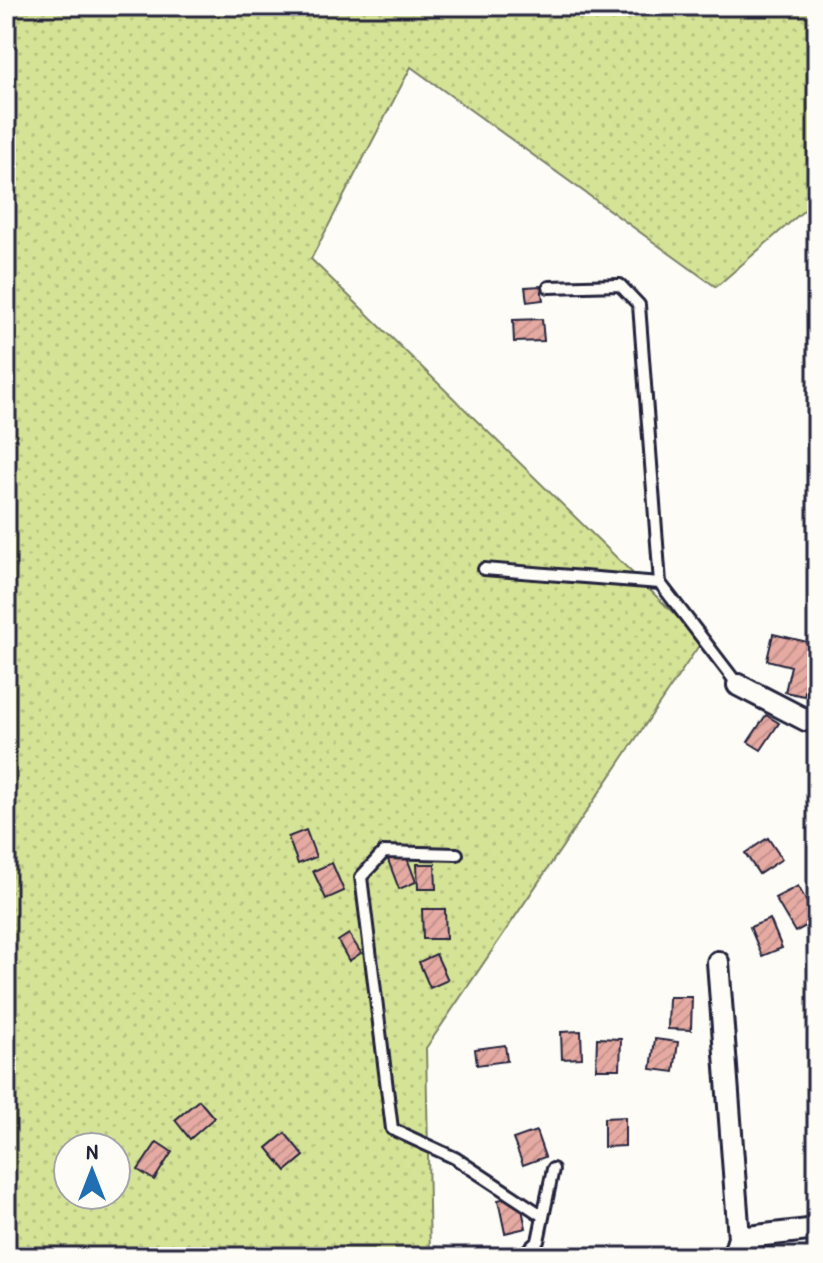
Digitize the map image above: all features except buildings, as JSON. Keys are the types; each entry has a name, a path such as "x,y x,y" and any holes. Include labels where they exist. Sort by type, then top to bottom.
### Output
{"street":[{"path":"738,685 817,723"},
{"path":"718,962 736,1247 817,1229"}],"lane":[{"path":"549,287 620,285 639,305 660,583 738,685"},
{"path":"484,569 660,583"},
{"path":"457,854 384,852 361,877 392,1129 455,1158 543,1216"},
{"path":"520,1257 538,1241 553,1169"}],"green space":[{"path":"6,6 817,6 817,199 716,287 411,67 311,259 702,641 426,1048 430,1257 6,1257"}]}
